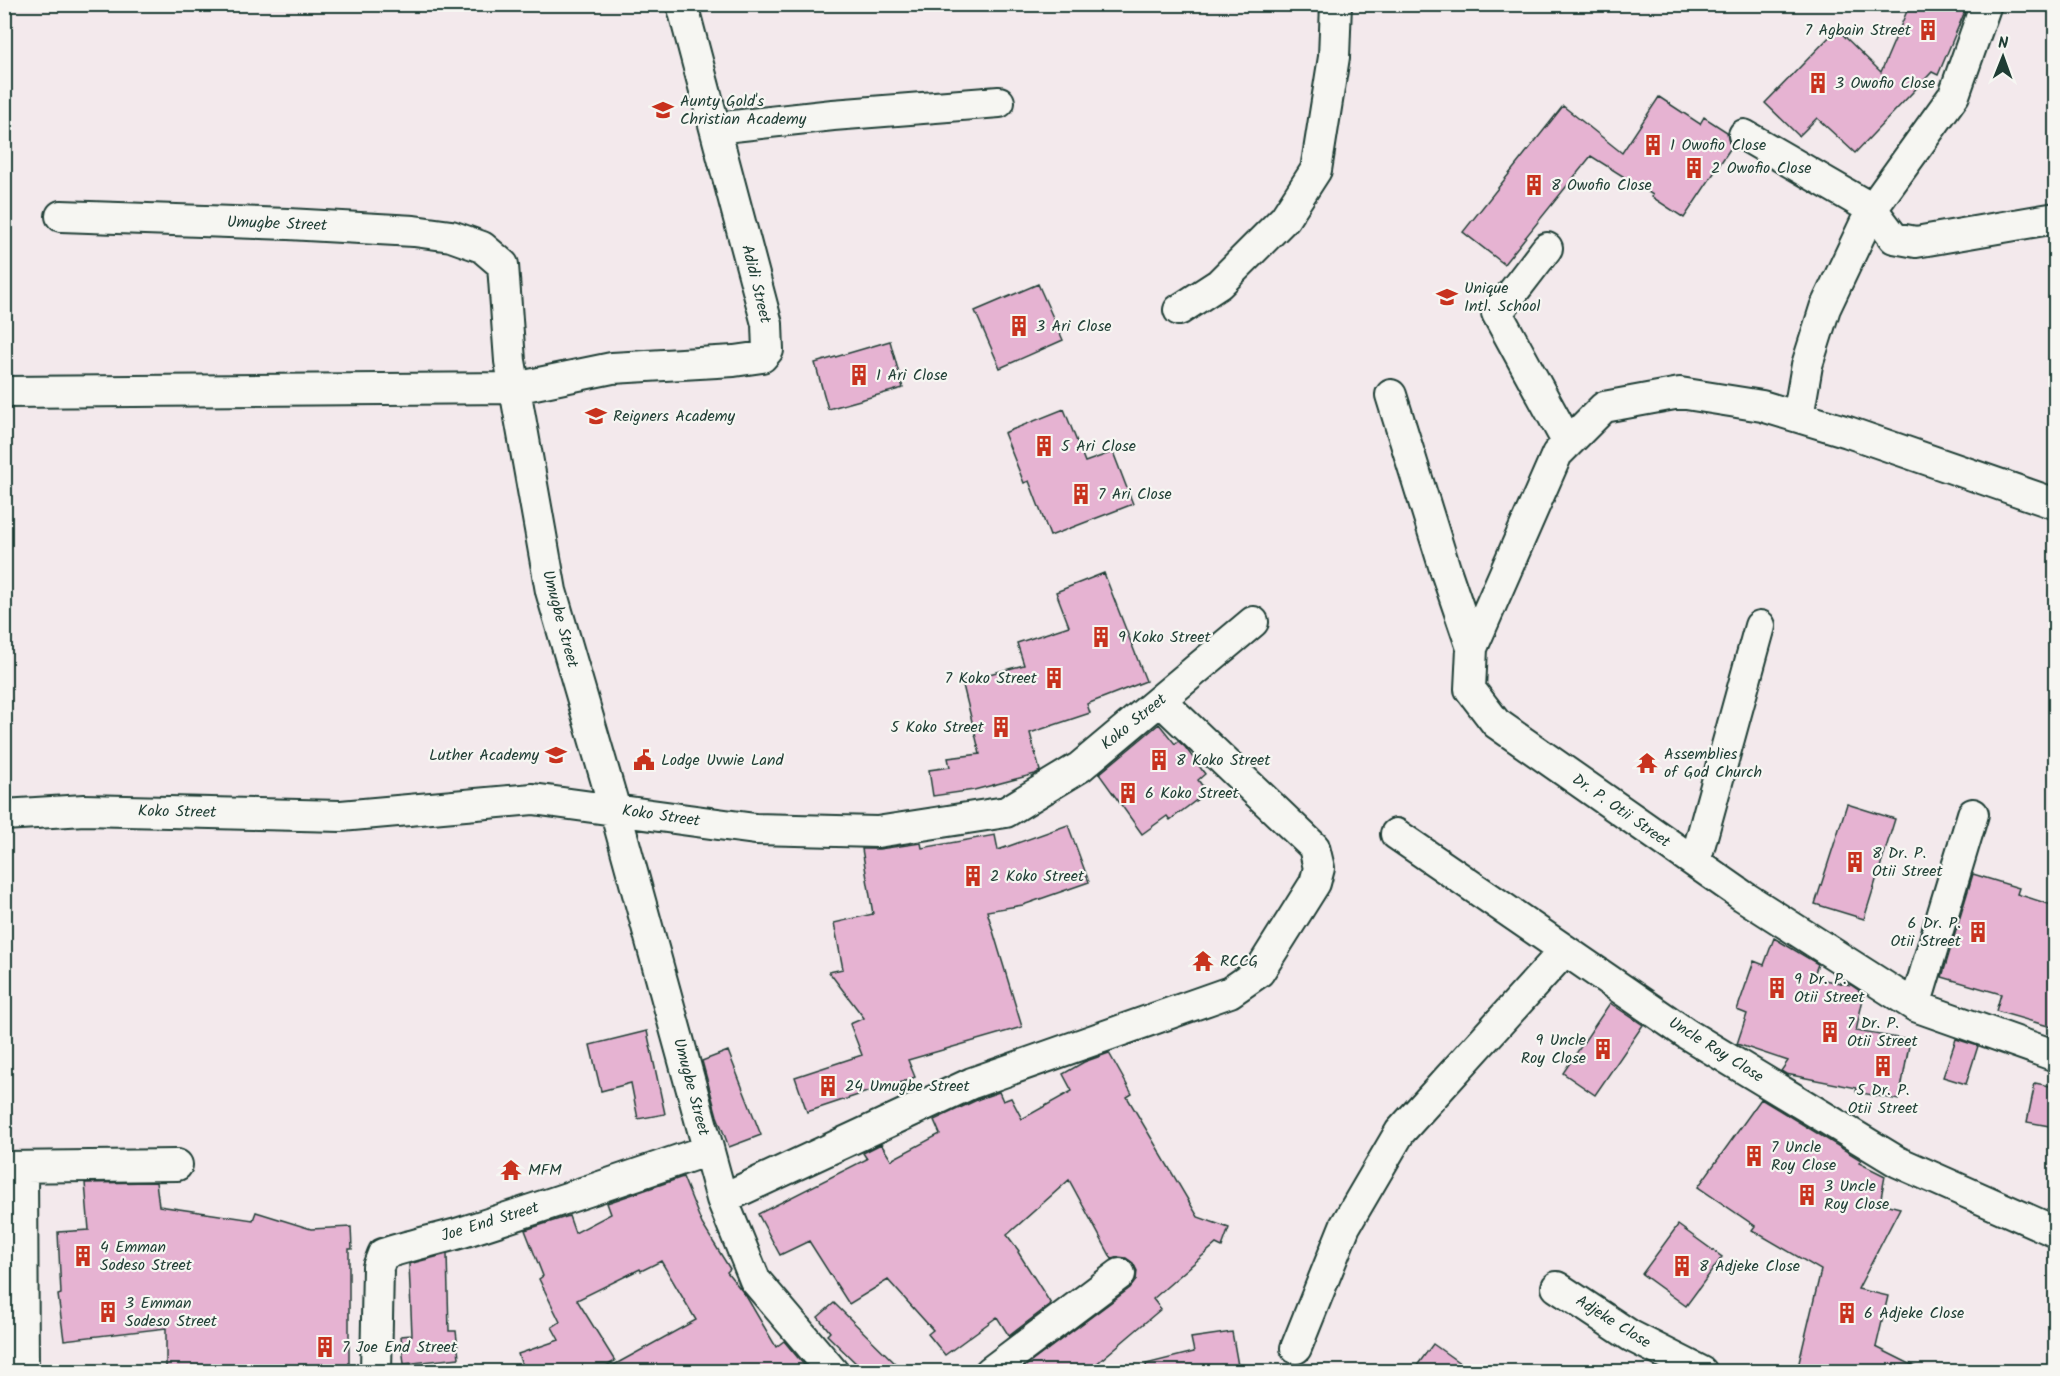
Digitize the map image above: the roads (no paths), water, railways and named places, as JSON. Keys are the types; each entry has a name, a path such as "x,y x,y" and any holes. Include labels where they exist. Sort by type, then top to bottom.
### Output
{"street":[{"name":"Adidi Street","path":"4,393 515,388 612,368 734,361 762,357 768,350 767,324 682,4"},
{"path":"1179,310 1219,284 1285,218 1316,170 1334,57 1336,4"},
{"path":"1798,417 1807,365 1825,308 1872,208 1954,95 1986,4"},
{"path":"715,128 833,115 999,102"},
{"path":"1744,135 1872,208 1894,238 1916,242 2055,218"},
{"name":"Umugbe Street","path":"61,216 414,231 451,236 482,247 503,265 510,361 550,591 615,810 722,1199 754,1280 833,1371"},
{"path":"1546,248 1497,313 1568,443"},
{"path":"1473,648 1557,454 1604,407 1680,393 1762,406 1848,432 2055,504"},
{"name":"Dr. P. Otii Street","path":"1391,395 1445,569 1473,648 1470,689 1496,723 1743,896 1915,1006 2055,1056"},
{"name":"Koko Street","path":"4,815 84,810 341,816 533,799 755,828 877,832 1006,812 1080,767 1253,622"},
{"path":"1695,862 1760,626"},
{"path":"722,1199 972,1083 1230,992 1259,972 1315,884 1319,868 1314,846 1161,701"},
{"path":"1915,1006 1973,814"},
{"name":"Uncle Roy Close","path":"1396,834 1688,1034 1898,1162 2055,1232"},
{"path":"1296,1348 1345,1226 1400,1132 1565,950"},
{"name":"Joe End Street","path":"376,1371 378,1267 384,1254 565,1199 708,1150"},
{"path":"23,1371 13,1167 177,1165"},
{"path":"990,1371 1120,1274"},
{"name":"Adjeke Close","path":"1557,1287 1631,1336 1702,1371"}],"place":[{"name":"7 Agbain Street","path":"1928,30"},
{"name":"3 Owofio Close","path":"1818,83"},
{"name":"Aunty Gold's Christian Academy","path":"663,110"},
{"name":"1 Owofio Close","path":"1653,145"},
{"name":"2 Owofio Close","path":"1694,168"},
{"name":"8 Owofio Close","path":"1534,185"},
{"name":"Unique Intl. School","path":"1447,297"},
{"name":"3 Ari Close","path":"1019,326"},
{"name":"1 Ari Close","path":"859,375"},
{"name":"Reigners Academy","path":"596,416"},
{"name":"5 Ari Close","path":"1044,446"},
{"name":"7 Ari Close","path":"1081,494"},
{"name":"9 Koko Street","path":"1101,637"},
{"name":"7 Koko Street","path":"1054,678"},
{"name":"5 Koko Street","path":"1001,727"},
{"name":"Luther Academy","path":"556,755"},
{"name":"Lodge Uvwie Land","path":"644,760"},
{"name":"8 Koko Street","path":"1159,760"},
{"name":"Assemblies of God Church","path":"1647,763"},
{"name":"6 Koko Street","path":"1128,793"},
{"name":"8 Dr. P. Otii Street","path":"1855,862"},
{"name":"2 Koko Street","path":"973,876"},
{"name":"6 Dr. P. Otii Street","path":"1978,932"},
{"name":"RCCG","path":"1203,961"},
{"name":"9 Dr. P. Otii Street","path":"1777,988"},
{"name":"7 Dr. P. Otii Street","path":"1830,1032"},
{"name":"9 Uncle Roy Close","path":"1603,1049"},
{"name":"5 Dr. P. Otii Street","path":"1883,1066"},
{"name":"24 Umugbe Street","path":"828,1086"},
{"name":"7 Uncle Roy Close","path":"1754,1156"},
{"name":"MFM","path":"511,1170"},
{"name":"3 Uncle Roy Close","path":"1807,1195"},
{"name":"4 Emman Sodeso Street","path":"83,1256"},
{"name":"8 Adjeke Close","path":"1682,1266"},
{"name":"3 Emman Sodeso Street","path":"108,1312"},
{"name":"6 Adjeke Close","path":"1847,1313"},
{"name":"7 Joe End Street","path":"325,1347"}]}
